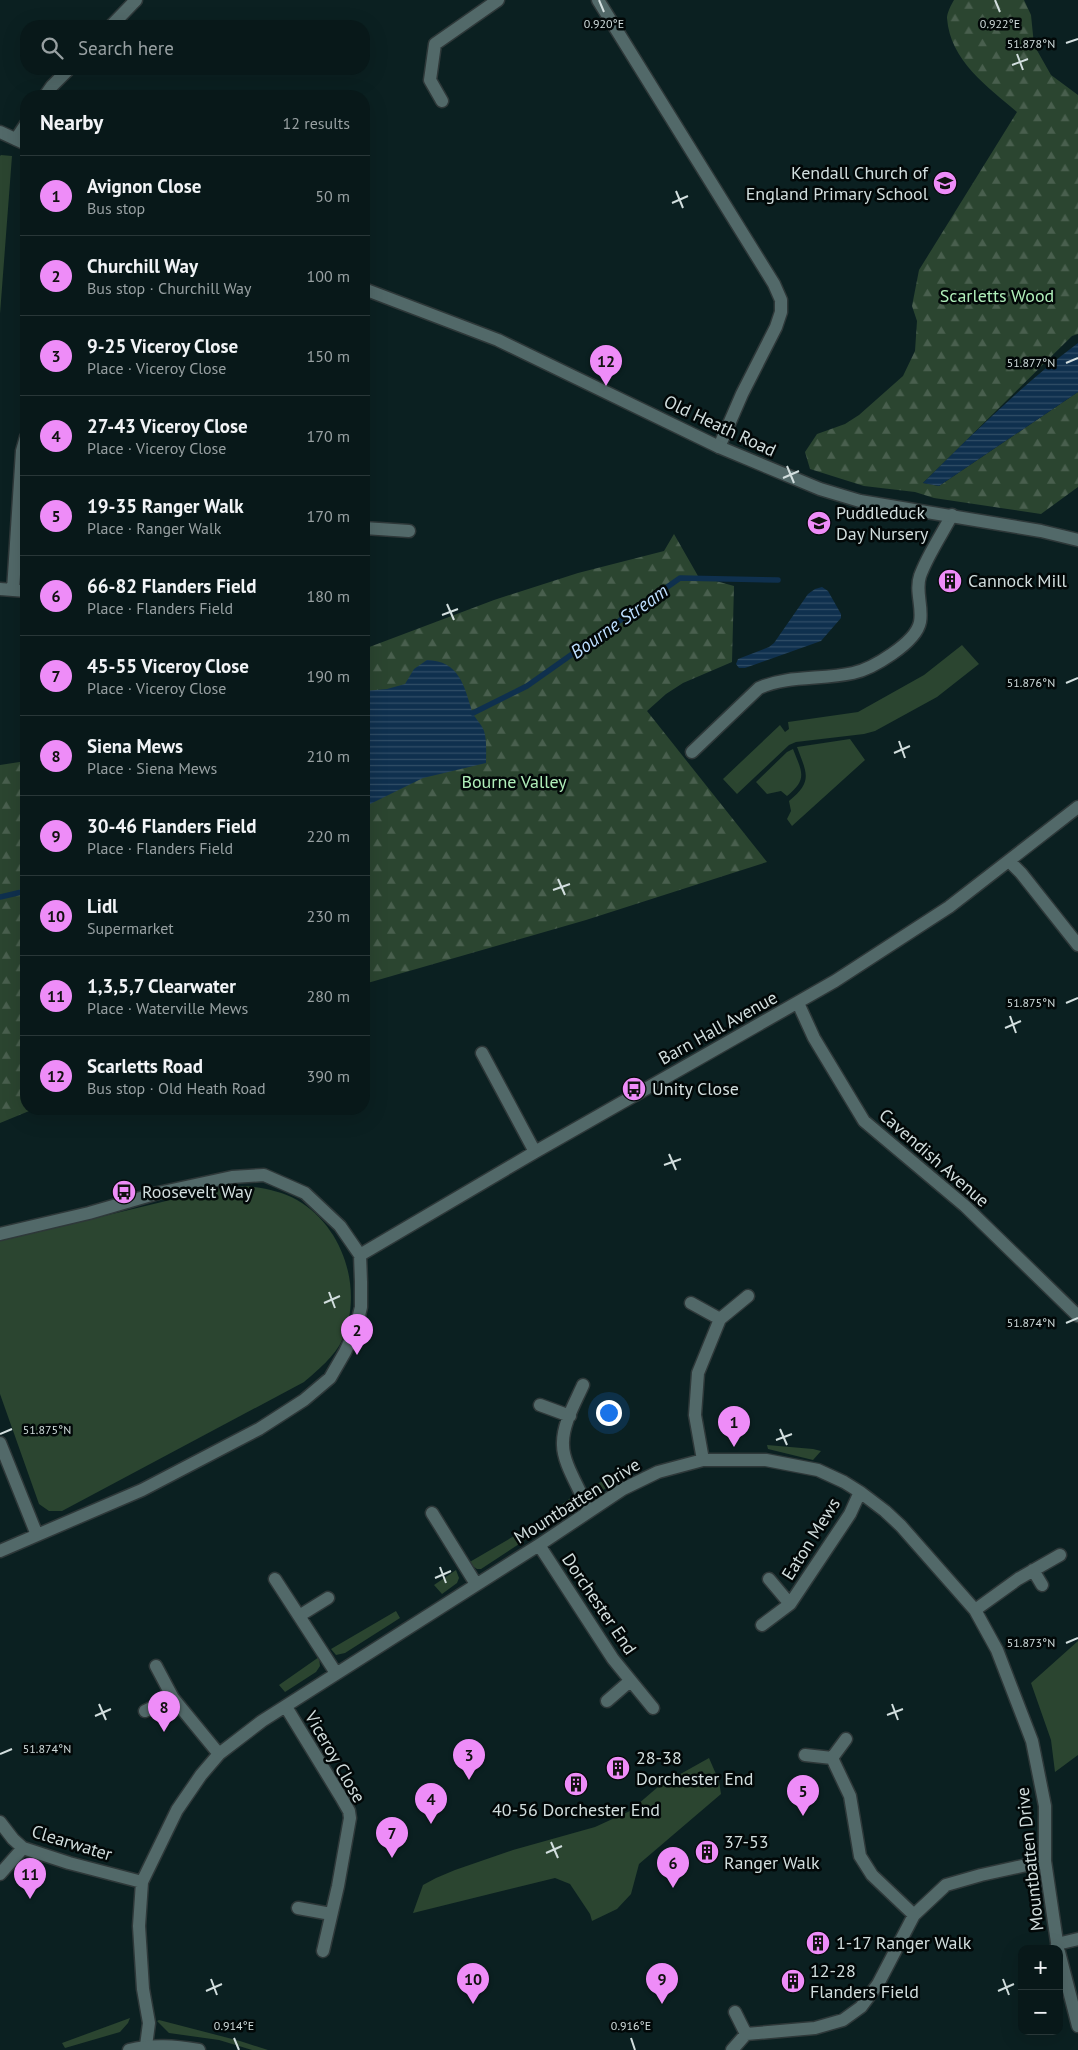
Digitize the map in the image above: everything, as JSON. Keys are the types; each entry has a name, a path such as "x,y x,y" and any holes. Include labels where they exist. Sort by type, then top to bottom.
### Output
{"street":[{"path":"117,20 136,0"},
{"path":"442,101 430,80 435,44 498,0"},
{"path":"598,0 774,284 780,300 781,312 776,327 718,447"},
{"path":"49,90 63,75"},
{"path":"0,132 20,142"},
{"name":"Old Heath Road","path":"370,291 498,340 718,447 820,489 860,501 1042,531 1078,540"},
{"path":"20,467 6,589 20,590"},
{"path":"692,752 759,688 772,682 854,673 904,646 915,636 920,623 918,590 920,577 952,515"},
{"path":"370,528 409,531"},
{"name":"Barn Hall Avenue","path":"360,1255 535,1152 798,1004 934,918 1078,807"},
{"path":"1009,861 1021,873 1078,945"},
{"name":"Cavendish Avenue","path":"798,1004 814,1038 864,1121 964,1206 1078,1316"},
{"path":"482,1052 535,1152"},
{"path":"0,1234 89,1213 158,1193 232,1177 264,1175 305,1193 340,1226 360,1255 361,1307 356,1328 330,1378 304,1400 259,1430 142,1490 0,1551"},
{"path":"703,1460 695,1415 698,1373 720,1319 748,1296"},
{"path":"691,1303 720,1319"},
{"path":"582,1385 564,1430 562,1445 588,1511"},
{"path":"540,1405 570,1416"},
{"path":"0,1443 37,1535"},
{"name":"Mountbatten Drive","path":"146,2046 149,2023 143,1989 139,1926 142,1882 177,1810 219,1754 262,1721 539,1545 623,1489 658,1472 703,1460 766,1460 799,1465 818,1470 844,1482 885,1511 901,1526 975,1610 997,1650 1032,1740 1045,1806 1045,1861 1058,1945"},
{"name":"Eaton Mews","path":"762,1625 790,1604 850,1514 860,1492"},
{"path":"432,1513 476,1584"},
{"name":"Dorchester End","path":"539,1545 613,1659 653,1708"},
{"path":"975,1610 1033,1570 1060,1555"},
{"path":"1033,1570 1042,1585"},
{"path":"275,1579 336,1673"},
{"name":"Eaton Mews","path":"769,1579 790,1604"},
{"path":"299,1616 328,1598"},
{"path":"156,1666 173,1698 219,1754"},
{"name":"Dorchester End","path":"607,1701 630,1681"},
{"path":"145,1711 173,1698"},
{"name":"Viceroy Close","path":"286,1707 349,1811 347,1840 323,1951"},
{"path":"832,1758 846,1739"},
{"path":"805,1755 832,1758"},
{"path":"832,1758 850,1796 860,1856 872,1875 914,1914"},
{"name":"Clearwater","path":"0,1822 12,1839 23,1848 69,1863 142,1882"},
{"path":"0,1874 23,1848"},
{"path":"732,2050 746,2034 815,2028 843,2020 861,2007 878,1984 914,1914 946,1885 981,1874 1045,1861"},
{"path":"298,1908 331,1914"},
{"path":"1063,1946 1078,1939"},
{"name":"Mountbatten Drive","path":"1063,1968 1078,2026"},
{"path":"735,2012 746,2034"},
{"path":"129,2050 146,2046 174,2046 199,2050"}],"green space":[{"name":"Scarletts Wood","path":"954,0 1024,0 1031,15 1034,45 1051,75 1078,95 1078,334 1072,336 923,483 939,486 1078,392 1078,487 1041,514 934,498 915,492 864,486 810,469 805,452 817,434 845,424 859,415 903,376 915,351 917,321 912,306 919,270 1017,112 972,72 955,47 947,18 948,11"},
{"path":"0,156 12,156 0,314"},
{"name":"Bourne Valley","path":"674,534 698,576 734,586 732,662 683,683 666,694 647,711 767,862 586,920 370,982 370,647 494,600 578,573 664,551"},
{"path":"962,645 979,664 937,697 875,731 796,742 789,745 737,794 723,779 780,725 785,732 789,729 788,722 858,712 924,675"},
{"path":"850,739 865,760 792,826 787,819 791,811 789,801 802,788 806,777 797,747"},
{"path":"793,749 801,769 798,785 787,796 781,791 767,794 756,782 787,752"},
{"path":"20,762 20,1115 0,1123 0,765"},
{"path":"246,1186 272,1190 297,1200 327,1226 338,1243 350,1281 351,1301 348,1321 339,1346 325,1363 304,1382 62,1511 49,1511 39,1504 0,1394 0,1241 220,1188"},
{"path":"767,1445 821,1451 813,1460 768,1449"},
{"path":"624,1471 625,1476 622,1479 598,1493 588,1488"},
{"path":"576,1494 576,1505 547,1526 542,1519"},
{"path":"533,1525 536,1533 481,1569 477,1569 468,1563"},
{"path":"456,1570 459,1578 457,1583 442,1594 434,1585"},
{"path":"396,1611 400,1618 345,1653 336,1655 331,1649"},
{"path":"1078,1641 1078,1755 1055,1772 1051,1740 1031,1683"},
{"path":"319,1657 320,1666 316,1672 285,1692 279,1685"},
{"path":"709,1758 719,1781 721,1794 639,1864 631,1894 617,1909 592,1921 590,1914 570,1884 555,1878 413,1913 423,1885 436,1878 513,1850 595,1827 630,1811 659,1786"},
{"path":"130,2018 120,2032 65,2048 62,2043"},
{"path":"157,2021 268,2050 252,2050 219,2040 169,2033"}],"water":[{"path":"1078,343 1078,392 939,486 923,483 1017,393"},
{"path":"822,587 828,591 841,614 841,618 821,641 745,668 739,668 736,664 738,659 769,647 774,643 808,594"},
{"path":"427,660 438,661 453,670 458,676 463,684 473,714 484,731 486,763 423,778 370,804 370,690 387,689 405,684 414,669"}],"waterway":[{"name":"Bourne Stream","path":"473,713 527,686 680,578 778,580"},
{"name":"Bourne Stream","path":"0,897 20,892"}],"place":[{"name":"Kendall Church of England Primary School","path":"945,183"},
{"name":"Scarletts Road","path":"606,386"},
{"name":"Puddleduck Day Nursery","path":"819,523"},
{"name":"Cannock Mill","path":"950,581"},
{"name":"Unity Close","path":"634,1089"},
{"name":"Roosevelt Way","path":"124,1192"},
{"name":"Churchill Way","path":"357,1355"},
{"name":"Avignon Close","path":"734,1447"},
{"name":"Siena Mews","path":"164,1732"},
{"name":"28-38 Dorchester End","path":"618,1768"},
{"name":"9-25 Viceroy Close","path":"469,1780"},
{"name":"40-56 Dorchester End","path":"576,1784"},
{"name":"19-35 Ranger Walk","path":"803,1816"},
{"name":"27-43 Viceroy Close","path":"431,1824"},
{"name":"37-53 Ranger Walk","path":"707,1852"},
{"name":"45-55 Viceroy Close","path":"392,1858"},
{"name":"66-82 Flanders Field","path":"673,1888"},
{"name":"1,3,5,7 Clearwater","path":"30,1899"},
{"name":"1-17 Ranger Walk","path":"818,1943"},
{"name":"12-28 Flanders Field","path":"793,1981"},
{"name":"Lidl","path":"473,2004"},
{"name":"30-46 Flanders Field","path":"662,2004"}]}
